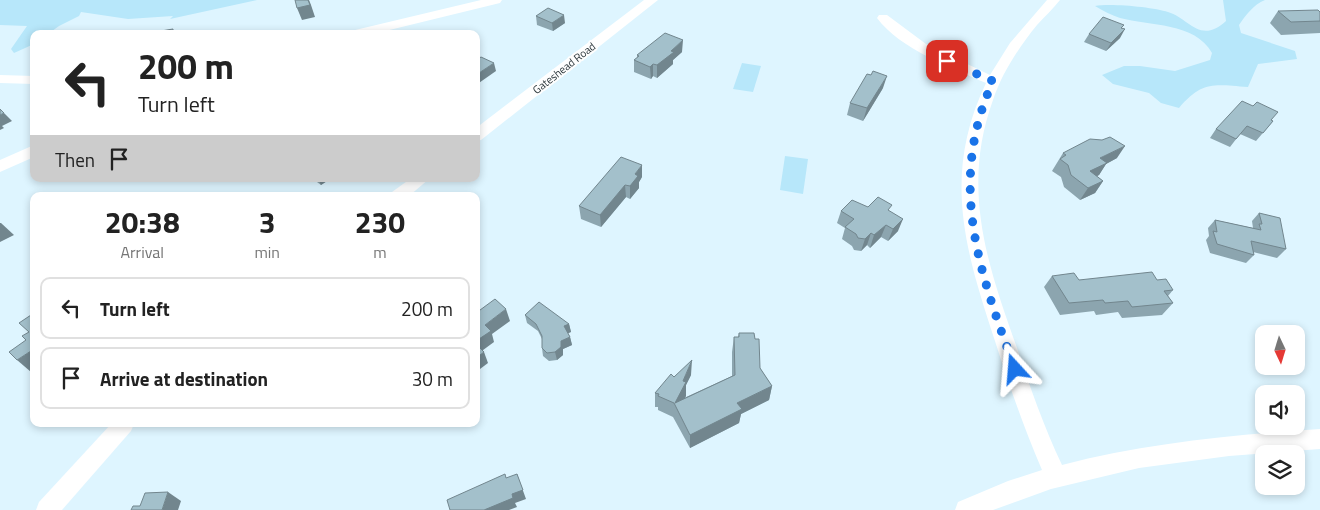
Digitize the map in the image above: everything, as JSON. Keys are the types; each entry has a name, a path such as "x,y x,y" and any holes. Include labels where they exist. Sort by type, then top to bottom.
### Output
{"street":[{"path":"372,30 496,0"},
{"name":"Gateshead Road","path":"480,133 652,0"},
{"path":"1054,0 1022,36 993,81 980,113 973,142 970,172 970,215 986,283 1028,406 1056,476"},
{"path":"883,18 900,34 925,50 993,81"},
{"path":"0,79 30,80"},
{"path":"0,167 30,152"},
{"path":"403,192 417,182"},
{"path":"47,510 121,427"},
{"path":"966,510 1056,476 1107,463 1166,452 1231,445 1320,439"}],"shaded area":[{"path":"0,0 257,0 170,19 173,16 128,19 81,12 79,16 54,30 30,30 30,46 14,53 11,49 27,26 0,25"},
{"path":"1223,0 1265,0 1253,7 1239,25 1241,33 1295,51 1297,59 1258,64 1248,87 1210,86 1195,93 1179,108 1161,103 1149,93 1113,84 1102,75 1124,66 1140,66 1175,71 1210,60 1212,53 1204,43 1183,30 1120,18 1095,6 1121,5 1161,10 1175,15 1195,28 1209,31 1226,21"},
{"path":"742,63 761,66 753,92 733,89"},
{"path":"785,156 808,159 803,194 780,190"}],"building":[{"path":"295,0 308,0 310,5 297,8"},
{"path":"548,8 564,15 552,23 536,16"},
{"path":"1318,10 1320,12 1320,21 1291,22 1278,11"},
{"path":"1103,17 1124,25 1121,28 1125,29 1111,43 1089,34"},
{"path":"665,33 683,40 671,51 674,52 657,65 653,64 650,67 634,60 639,56 637,55"},
{"path":"481,57 494,63 480,72"},
{"path":"873,71 887,76 867,108 850,103 867,74 871,75"},
{"path":"1242,101 1253,106 1257,102 1278,112 1263,133 1247,126 1236,139 1216,129"},
{"path":"1110,137 1125,146 1100,158 1107,163 1090,171 1103,181 1088,188 1071,175 1068,165 1060,159 1066,155 1063,153 1090,139 1102,140"},
{"path":"621,157 642,165 635,174 638,176 630,186 625,185 600,215 579,206"},
{"path":"878,197 892,205 888,210 903,219 893,229 886,225 874,235 871,233 865,239 858,238 856,234 845,227 854,219 841,211 852,200 868,207"},
{"path":"1259,213 1280,218 1286,249 1251,241 1254,255 1217,244 1213,231 1217,232 1215,220 1261,230 1259,224 1262,224"},
{"path":"1152,272 1157,280 1166,279 1173,290 1164,291 1173,303 1132,307 1128,301 1105,303 1103,300 1069,303 1052,276 1074,273 1079,280"},
{"path":"495,299 506,309 485,325 491,331 480,338 480,310"},
{"path":"539,302 569,324 564,326 570,337 561,341 561,347 555,352 547,353 542,348 542,336 536,324 525,315"},
{"path":"30,316 30,352 17,360 9,352 26,340 22,336 29,332 19,323"},
{"path":"739,333 754,333 755,339 759,339 760,368 772,386 737,403 742,409 690,435 674,403 655,393 671,374 674,377 692,360 683,381 686,382 675,403 735,375 734,337 739,337"},
{"path":"505,474 506,478 517,474 523,490 512,494 513,498 484,510 450,510 447,500"},
{"path":"168,492 162,510 131,510 133,506 140,506 145,493"}],"route":[{"path":"947,61 993,81 980,113 973,142 970,172 970,215 976,248 986,283 1015,369"}]}
